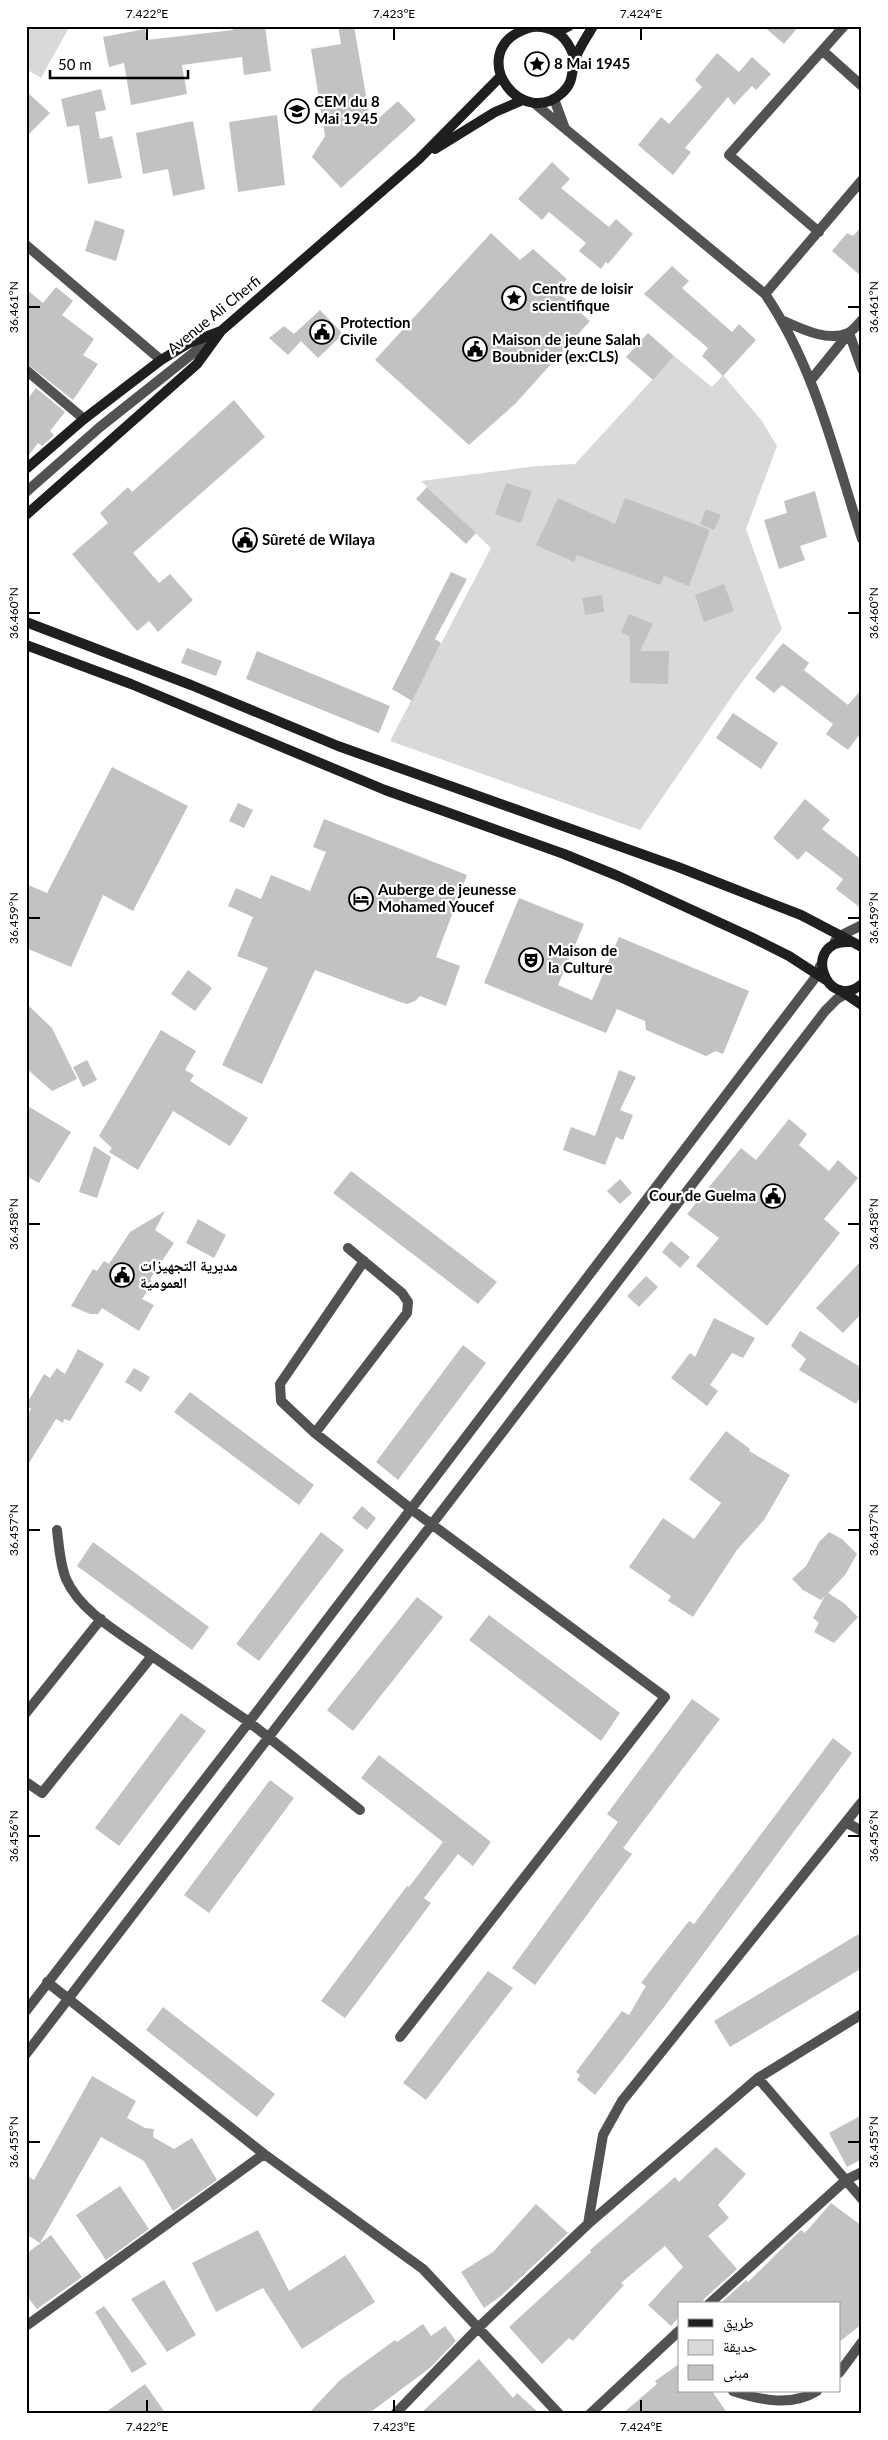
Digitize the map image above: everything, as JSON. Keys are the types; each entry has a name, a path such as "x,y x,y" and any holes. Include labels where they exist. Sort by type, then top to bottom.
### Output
{"street":[{"path":"557,32 569,26"},
{"path":"575,61 593,26"},
{"path":"819,232 730,155 844,26"},
{"path":"534,103 554,99 570,83 574,72 575,61 572,50 557,32 545,27 513,31 500,54 501,76 510,90 523,100 534,103 765,294 784,321 810,380 862,539"},
{"path":"823,51 862,86"},
{"path":"419,159 501,76"},
{"path":"554,99 564,127"},
{"path":"419,159 495,112 523,100"},
{"name":"Avenue Ali Cherfi","path":"26,492 100,427 221,331 419,159"},
{"path":"765,294 862,180"},
{"path":"26,245 161,360"},
{"path":"810,380 862,320"},
{"path":"784,321 822,335 849,333"},
{"path":"26,469 84,419 161,360 189,343 221,331"},
{"path":"26,515 198,364 221,331"},
{"path":"849,333 862,369"},
{"path":"26,370 84,419"},
{"path":"26,622 191,685 338,746 678,867 801,915 860,946"},
{"path":"26,645 131,684 384,790 564,854 618,876 751,936 822,977 862,1005"},
{"path":"26,2010 822,977 822,960 825,952 840,936 862,925"},
{"path":"832,945 848,941 860,946"},
{"path":"26,2054 266,1737 432,1524 825,1011 843,991 859,986"},
{"path":"315,1433 406,1313 408,1302 402,1293 348,1248"},
{"path":"364,1261 280,1384 281,1400 315,1433 411,1508 665,1697 400,2037"},
{"path":"57,1530 66,1578 76,1596 101,1619 249,1722 360,1810"},
{"path":"26,1713 101,1619"},
{"path":"26,1782 42,1793 152,1656"},
{"path":"588,2224 603,2135 622,2101 862,1802"},
{"path":"847,1823 862,1831"},
{"path":"47,1982 264,2154 423,2269 559,2414"},
{"path":"395,2414 479,2327 588,2224 758,2078 862,2014"},
{"path":"758,2078 862,2199"},
{"path":"26,2326 264,2154"},
{"path":"711,2302 846,2180 862,2172"},
{"path":"590,2414 678,2333"},
{"path":"840,2372 862,2342"},
{"path":"736,2392 759,2400 786,2401 810,2396 816,2392"}],"green space":[{"path":"26,26 70,26 41,78 26,69"},
{"path":"674,356 712,387 723,375 762,421 777,446 746,529 782,629 737,689 640,830 390,741 491,548 421,481 537,466 575,464"}],"building":[{"path":"233,26 265,26 271,71 244,75 242,57 182,65 187,94 131,105 124,63 109,67 103,37 145,29 147,40 233,30"},
{"path":"338,26 354,26 371,125 398,101 416,120 341,188 312,157 325,136 311,49 341,44"},
{"path":"763,26 799,26 784,44"},
{"path":"717,53 739,72 752,57 771,74 756,90 752,86 734,105 728,97 685,148 691,152 673,175 638,145 661,117 669,124 702,87 695,80"},
{"path":"101,89 106,110 95,112 100,139 112,136 122,178 88,184 79,125 67,127 61,99"},
{"path":"26,91 50,113 26,137"},
{"path":"277,115 285,185 238,192 229,122"},
{"path":"193,121 205,189 173,196 168,169 143,174 136,133"},
{"path":"552,162 570,179 561,188 609,227 616,219 633,234 608,264 606,262 601,269 579,251 586,243 549,212 542,220 518,199"},
{"path":"95,220 125,230 116,261 85,251"},
{"path":"862,226 862,277 832,251 847,233 853,236"},
{"name":"Maison de jeune Salah Boubnider (ex:CLS)","path":"491,233 520,260 533,249 567,279 556,291 590,321 515,404 469,445 375,360"},
{"path":"672,266 689,281 682,288 732,332 739,324 756,340 723,376 702,356 708,348 644,294"},
{"path":"56,287 73,301 62,315 94,339 83,355 98,364 73,400 26,363 26,289 43,303"},
{"path":"320,310 343,334 318,358 301,341 288,355 269,338 284,326 294,334"},
{"path":"648,333 674,356 653,380 626,357"},
{"path":"36,388 65,412 50,431 54,435 42,446 38,443 26,459 26,401"},
{"path":"234,400 265,437 133,553 159,583 170,574 193,600 158,632 149,621 137,631 72,554 108,523 100,513 128,487 132,492"},
{"path":"506,483 532,491 521,523 495,514"},
{"path":"427,487 476,533 466,544 416,499"},
{"path":"815,491 827,537 800,546 805,560 779,569 764,520 787,513 784,501"},
{"path":"558,498 615,524 625,498 710,530 689,586 664,576 660,585 577,555 574,562 536,545"},
{"path":"706,509 721,515 714,530 700,524"},
{"path":"451,572 467,579 435,639 441,643 412,701 392,689"},
{"path":"724,584 734,611 704,622 695,595"},
{"path":"602,595 604,612 585,615 582,598"},
{"path":"629,614 653,624 640,651 669,651 668,684 630,683 630,637 621,632"},
{"path":"783,643 809,663 804,670 848,705 862,689 862,731 848,750 826,734 833,724 782,685 774,693 755,678"},
{"path":"187,648 222,661 216,676 181,663"},
{"path":"257,651 390,706 379,733 246,679"},
{"path":"733,713 778,743 761,769 716,738"},
{"path":"112,767 188,806 133,911 103,895 71,967 26,948 26,884 47,893"},
{"path":"805,799 830,820 822,829 862,860 862,909 836,889 843,879 806,851 798,860 773,838"},
{"path":"238,803 253,810 244,828 229,821"},
{"path":"324,819 467,875 436,957 460,966 446,1006 420,996 415,1001 407,1004 315,970 262,1084 222,1065 268,968 237,956 253,917 228,906 236,888 261,899 271,875 310,891 326,852 313,847"},
{"name":"Maison de la Culture","path":"519,898 584,924 558,985 592,1000 619,937 749,991 723,1054 716,1051 706,1056 646,1030 645,1021 617,1009 606,1033 484,983"},
{"path":"188,970 212,988 195,1011 171,994"},
{"path":"26,1003 52,1028 77,1079 52,1091 26,1068"},
{"path":"161,1030 196,1051 185,1070 194,1075 190,1081 248,1118 230,1146 173,1111 138,1170 109,1152 112,1148 99,1136"},
{"path":"87,1060 97,1080 83,1087 73,1067"},
{"path":"619,1070 636,1077 620,1110 633,1115 623,1140 616,1137 605,1165 563,1150 571,1127 595,1136"},
{"path":"26,1105 71,1132 39,1183 26,1176"},
{"name":"Cour de Guelma","path":"789,1119 807,1134 799,1145 829,1171 838,1160 858,1178 824,1219 840,1233 767,1326 696,1266 719,1238 687,1214 741,1148 756,1160"},
{"path":"94,1146 111,1157 97,1198 79,1192"},
{"path":"351,1171 497,1282 478,1304 333,1193"},
{"path":"620,1179 632,1193 620,1204 607,1191"},
{"name":"مديرية التجهيزات العمومية","path":"165,1211 155,1230 174,1243 150,1279 153,1283 142,1299 154,1305 139,1331 102,1308 98,1314 90,1314 71,1306 93,1269 97,1271 104,1261 109,1264 130,1232"},
{"path":"198,1219 226,1235 214,1258 186,1243"},
{"path":"671,1241 690,1257 680,1268 662,1252"},
{"path":"862,1260 862,1313 843,1333 816,1308"},
{"path":"646,1276 658,1287 639,1307 627,1296"},
{"path":"714,1318 755,1338 743,1358 732,1353 710,1385 718,1391 707,1406 671,1378 690,1353 695,1357"},
{"path":"800,1331 862,1368 862,1393 856,1404 799,1370 806,1359 791,1346"},
{"path":"463,1345 486,1363 398,1480 376,1462"},
{"path":"78,1349 104,1364 70,1421 64,1419 63,1423 56,1419 26,1468 26,1418 31,1409 26,1405 44,1374 50,1378 57,1368 65,1374"},
{"path":"134,1368 150,1377 141,1392 125,1382"},
{"path":"190,1392 314,1485 299,1505 174,1412"},
{"path":"726,1431 750,1449 749,1451 790,1475 764,1520 737,1550 693,1617 668,1601 671,1596 629,1567 663,1518 694,1539 721,1503 689,1479"},
{"path":"362,1506 376,1518 367,1530 352,1518"},
{"path":"321,1532 344,1550 259,1661 236,1644"},
{"path":"829,1532 842,1539 857,1554 845,1575 828,1593 844,1603 858,1617 834,1643 814,1632 819,1623 813,1618 825,1596 821,1600 803,1590 792,1579 806,1566 819,1542"},
{"path":"93,1542 209,1627 192,1650 77,1566"},
{"path":"417,1597 443,1617 353,1731 327,1710"},
{"path":"489,1615 620,1713 601,1741 469,1640"},
{"path":"692,1699 720,1719 623,1848 632,1854 535,1985 512,1968 618,1822 607,1814"},
{"path":"181,1713 206,1731 119,1846 95,1828"},
{"path":"833,1738 852,1753 664,2007 595,2095 577,2080 580,2075 576,2072 622,2011 629,2015 646,1986 641,1983 689,1921 694,1924"},
{"path":"379,1755 491,1842 473,1866 458,1854 424,1898 431,1903 345,2018 321,2001 407,1886 409,1887 443,1842 361,1778"},
{"path":"270,1780 294,1798 209,1913 184,1895"},
{"path":"862,1932 862,1968 730,2047 714,2021"},
{"path":"488,1971 513,1988 426,2100 403,2083"},
{"path":"163,2007 275,2094 257,2117 146,2030"},
{"path":"92,2076 136,2101 127,2118 145,2128 154,2129 153,2137 174,2149 192,2138 217,2180 173,2211 144,2161 101,2137 40,2243 26,2234 26,2175 34,2180"},
{"path":"862,2115 862,2159 847,2167 829,2133"},
{"path":"716,2147 746,2174 718,2205 729,2218 708,2236 737,2269 703,2302 678,2302 678,2318 671,2326 648,2305 683,2267 665,2246 621,2283 624,2285 573,2341 569,2338 542,2364 509,2327 591,2252 590,2250 675,2177 679,2182"},
{"path":"120,2186 149,2229 106,2260 76,2215"},
{"path":"831,2203 862,2226 862,2324 840,2341 840,2302 722,2302 746,2280 748,2282 801,2230 805,2233"},
{"path":"536,2204 568,2233 501,2296 484,2308 461,2272 493,2252"},
{"path":"258,2230 289,2291 345,2255 375,2302 302,2349 263,2288 216,2312 192,2263"},
{"path":"51,2235 82,2277 37,2309 26,2295 26,2254"},
{"path":"164,2280 196,2335 167,2352 131,2299"},
{"path":"104,2306 147,2364 132,2373 95,2312"},
{"path":"423,2324 431,2336 445,2326 456,2341 430,2368 368,2414 308,2414 340,2380 395,2340 397,2342"},
{"path":"479,2359 513,2398 517,2393 540,2414 420,2414"},
{"path":"678,2365 678,2392 713,2392 728,2414 622,2414 657,2384 655,2381"},
{"path":"145,2384 166,2414 103,2414"}],"place":[{"name":"8 Mai 1945","path":"537,64"},
{"name":"CEM du 8 Mai 1945","path":"297,111"},
{"name":"Centre de loisir scientifique","path":"514,298"},
{"name":"Protection Civile","path":"322,332"},
{"name":"Maison de jeune Salah Boubnider (ex:CLS)","path":"475,349"},
{"name":"Sûreté de Wilaya","path":"245,540"},
{"name":"Auberge de jeunesse Mohamed Youcef","path":"361,899"},
{"name":"Maison de la Culture","path":"531,960"},
{"name":"Cour de Guelma","path":"773,1196"},
{"name":"مديرية التجهيزات العمومية","path":"122,1275"}]}
